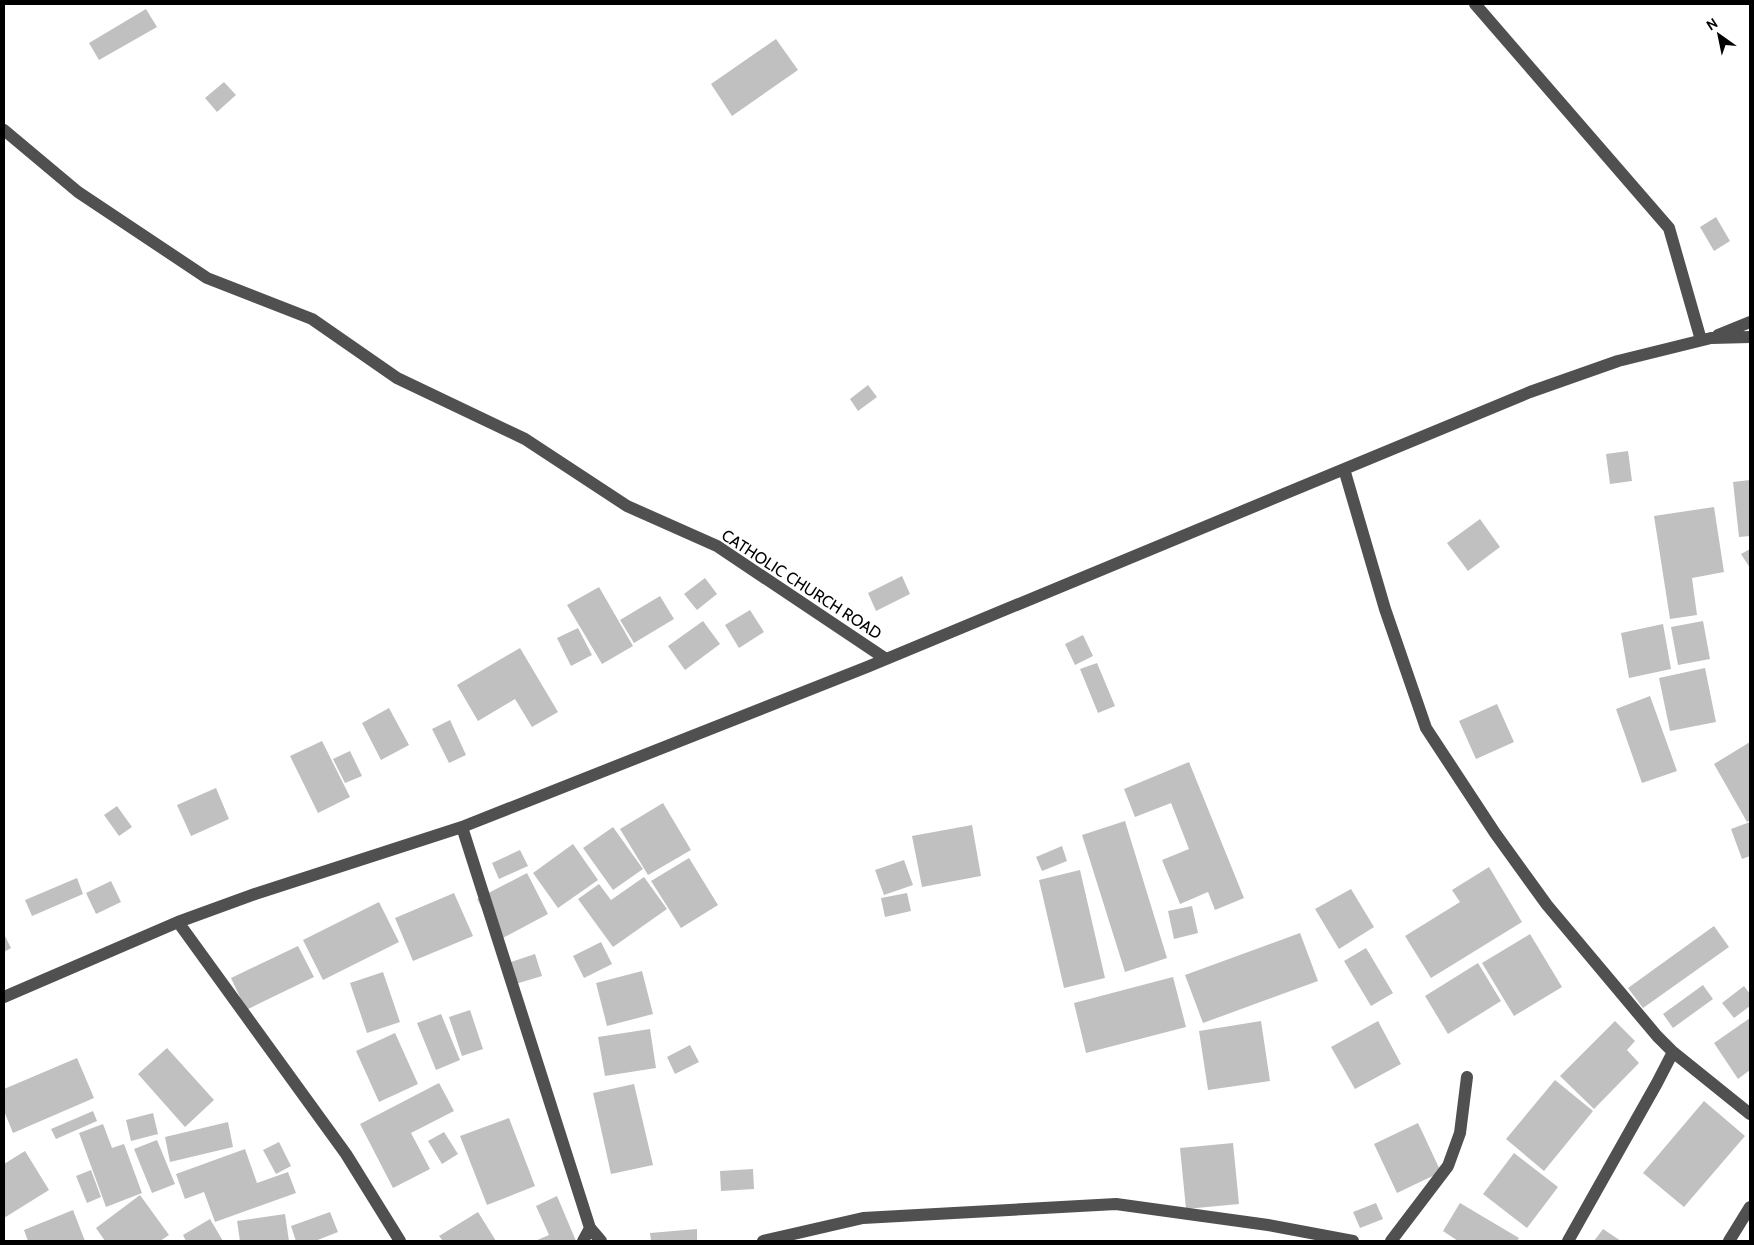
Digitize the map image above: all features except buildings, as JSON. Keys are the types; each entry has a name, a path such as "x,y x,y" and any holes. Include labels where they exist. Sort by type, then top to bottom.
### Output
{"street":[{"path":"1475,4 1669,228 1706,339"},
{"name":"CATHOLIC CHURCH ROAD","path":"4,130 78,192 207,278 312,319 397,378 525,439 627,506 717,546 886,659"},
{"path":"4,997 178,922 255,894 462,827 886,659 1530,392 1618,361 1706,339 1750,322"},
{"path":"1706,339 1750,337"},
{"path":"1344,469 1385,609 1426,728 1494,833 1547,905 1657,1036 1673,1052 1750,1114"},
{"path":"462,827 590,1228 601,1241"},
{"path":"178,922 346,1154 400,1241"},
{"path":"1568,1241 1657,1084 1673,1052"},
{"path":"1391,1241 1448,1166 1460,1133 1467,1077"},
{"path":"763,1241 863,1218 1116,1204 1268,1225 1353,1241"},
{"path":"1729,1241 1750,1207"},
{"path":"583,1241 590,1228"}]}
